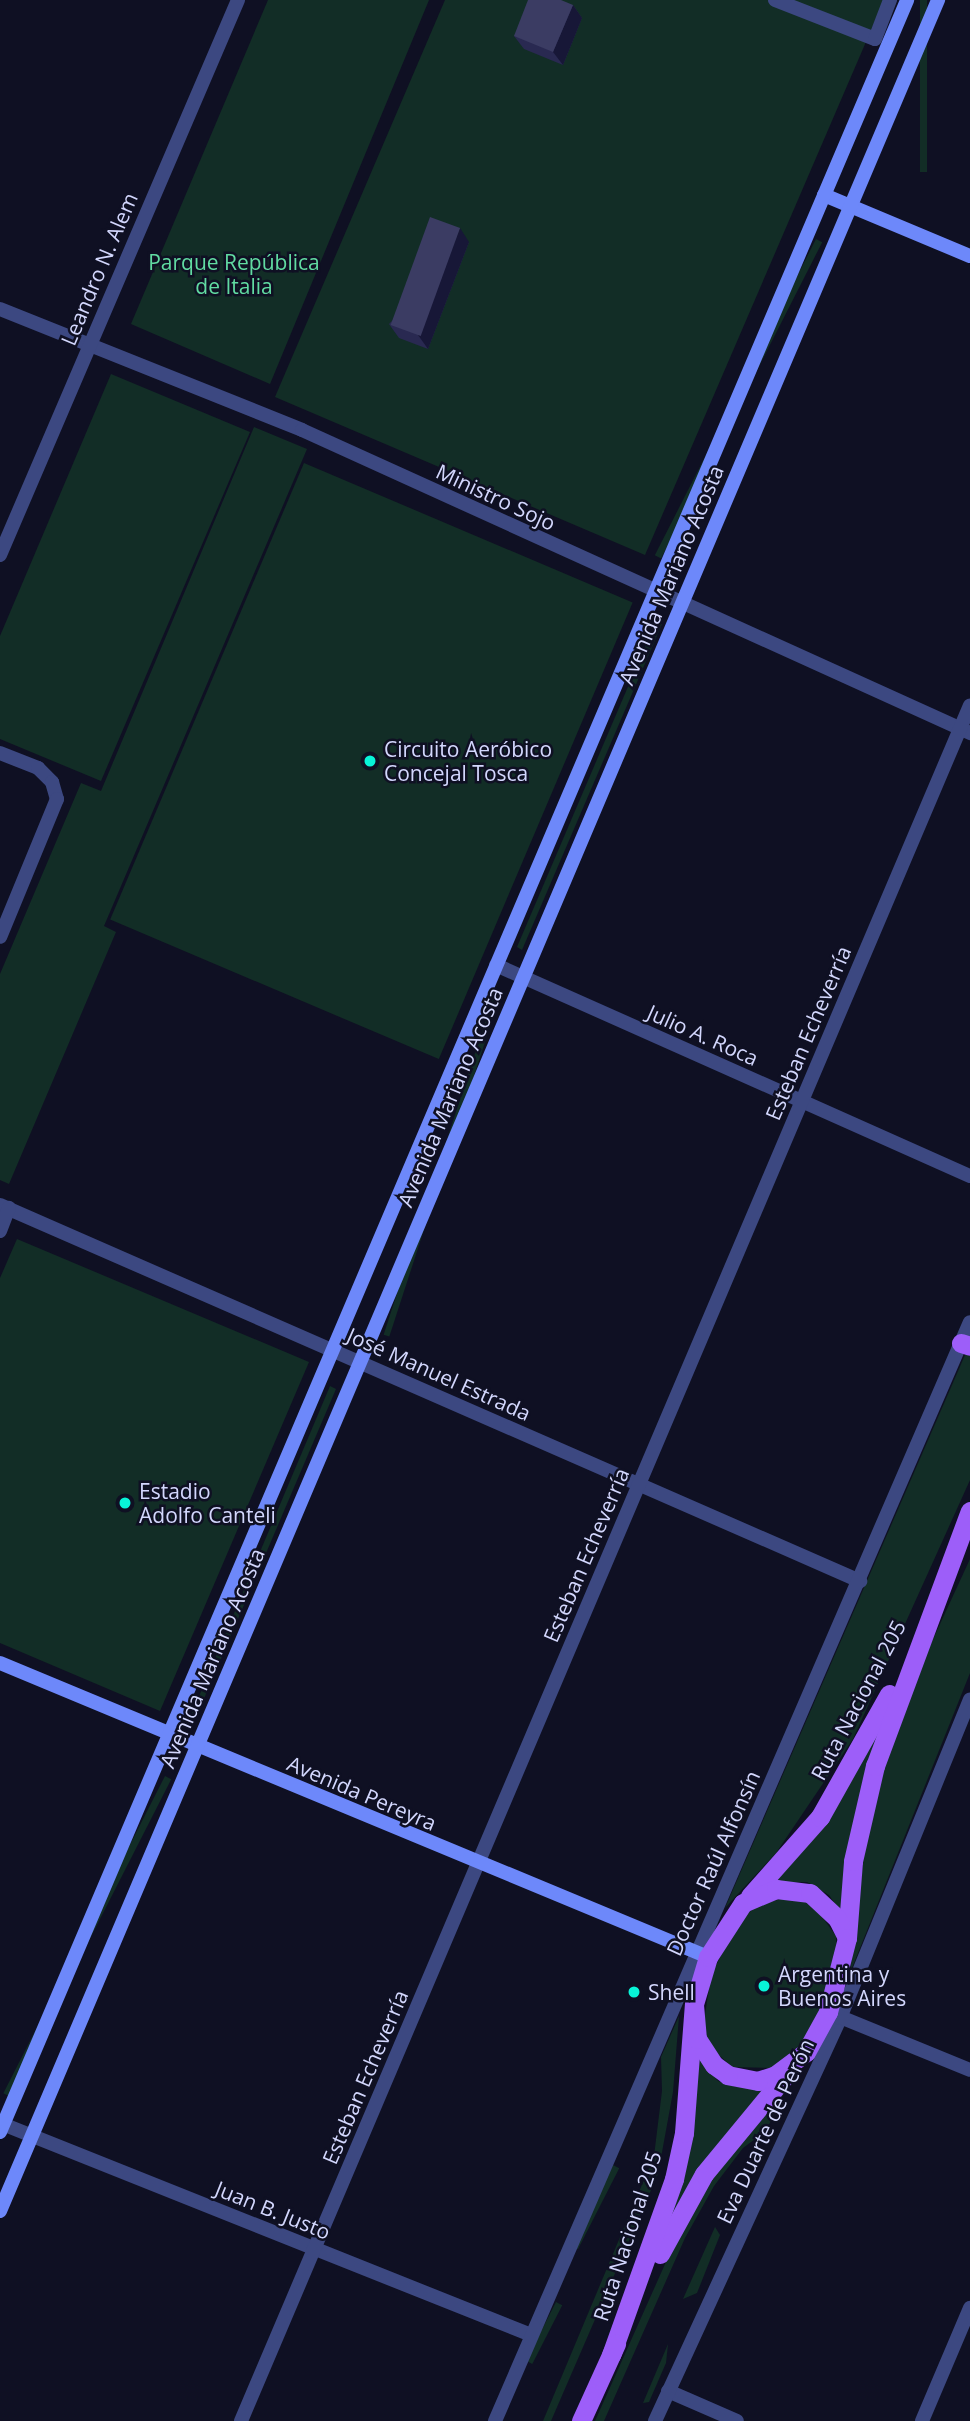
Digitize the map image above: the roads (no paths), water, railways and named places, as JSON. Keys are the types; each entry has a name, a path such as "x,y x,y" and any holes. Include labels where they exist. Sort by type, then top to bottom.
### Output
{"main road":[{"name":"Avenida Mariano Acosta","path":"1,2126 907,0"},
{"name":"Avenida Mariano Acosta","path":"0,2210 939,0"},
{"path":"824,195 970,256"},
{"name":"Ruta Nacional 205","path":"582,2421 683,2205 740,2125 806,2052 834,2015 847,1938 862,1814 930,1612 970,1511"},
{"path":"953,1550 970,1538"},
{"name":"Ruta Nacional 205","path":"611,2355 674,2179 684,2133 694,2004 703,1955 743,1903 820,1818 854,1763 930,1612"},
{"name":"Avenida Pereyra","path":"0,1663 478,1864 703,1955"},
{"path":"743,1903 776,1889 810,1893 837,1918 847,1938"},
{"name":"Ruta Nacional 205","path":"694,2004 702,2048 728,2075 758,2081 776,2075 806,2052"}],"street":[{"name":"Leandro N. Alem","path":"0,555 238,0"},
{"path":"775,0 875,39 891,0"},
{"name":"Ministro Sojo","path":"0,309 302,430 654,594 965,731"},
{"name":"Esteban Echeverría","path":"242,2421 802,1101 965,731 970,705"},
{"path":"0,753 38,768 52,782 57,799 0,937"},
{"name":"Julio A. Roca","path":"496,965 970,1177"},
{"path":"0,1231 5,1207"},
{"name":"José Manuel Estrada","path":"5,1207 860,1581"},
{"name":"Doctor Raúl Alfonsín","path":"495,2421 531,2335 703,1955 860,1581 966,1344 970,1322"},
{"name":"Eva Duarte de Perón","path":"655,2421 970,1700"},
{"path":"834,2015 970,2070"},
{"name":"Juan B. Justo","path":"1,2126 531,2335"},
{"path":"922,2421 970,2308"},
{"path":"668,2391 737,2421"}],"place":[{"name":"Circuito Aeróbico Concejal Tosca","path":"370,761"},
{"name":"Estadio Adolfo Canteli","path":"125,1503"},
{"name":"Argentina y Buenos Aires","path":"764,1986"},
{"name":"Shell","path":"634,1992"}],"park label":[{"name":"Parque República de Italia","path":"234,274"}]}
